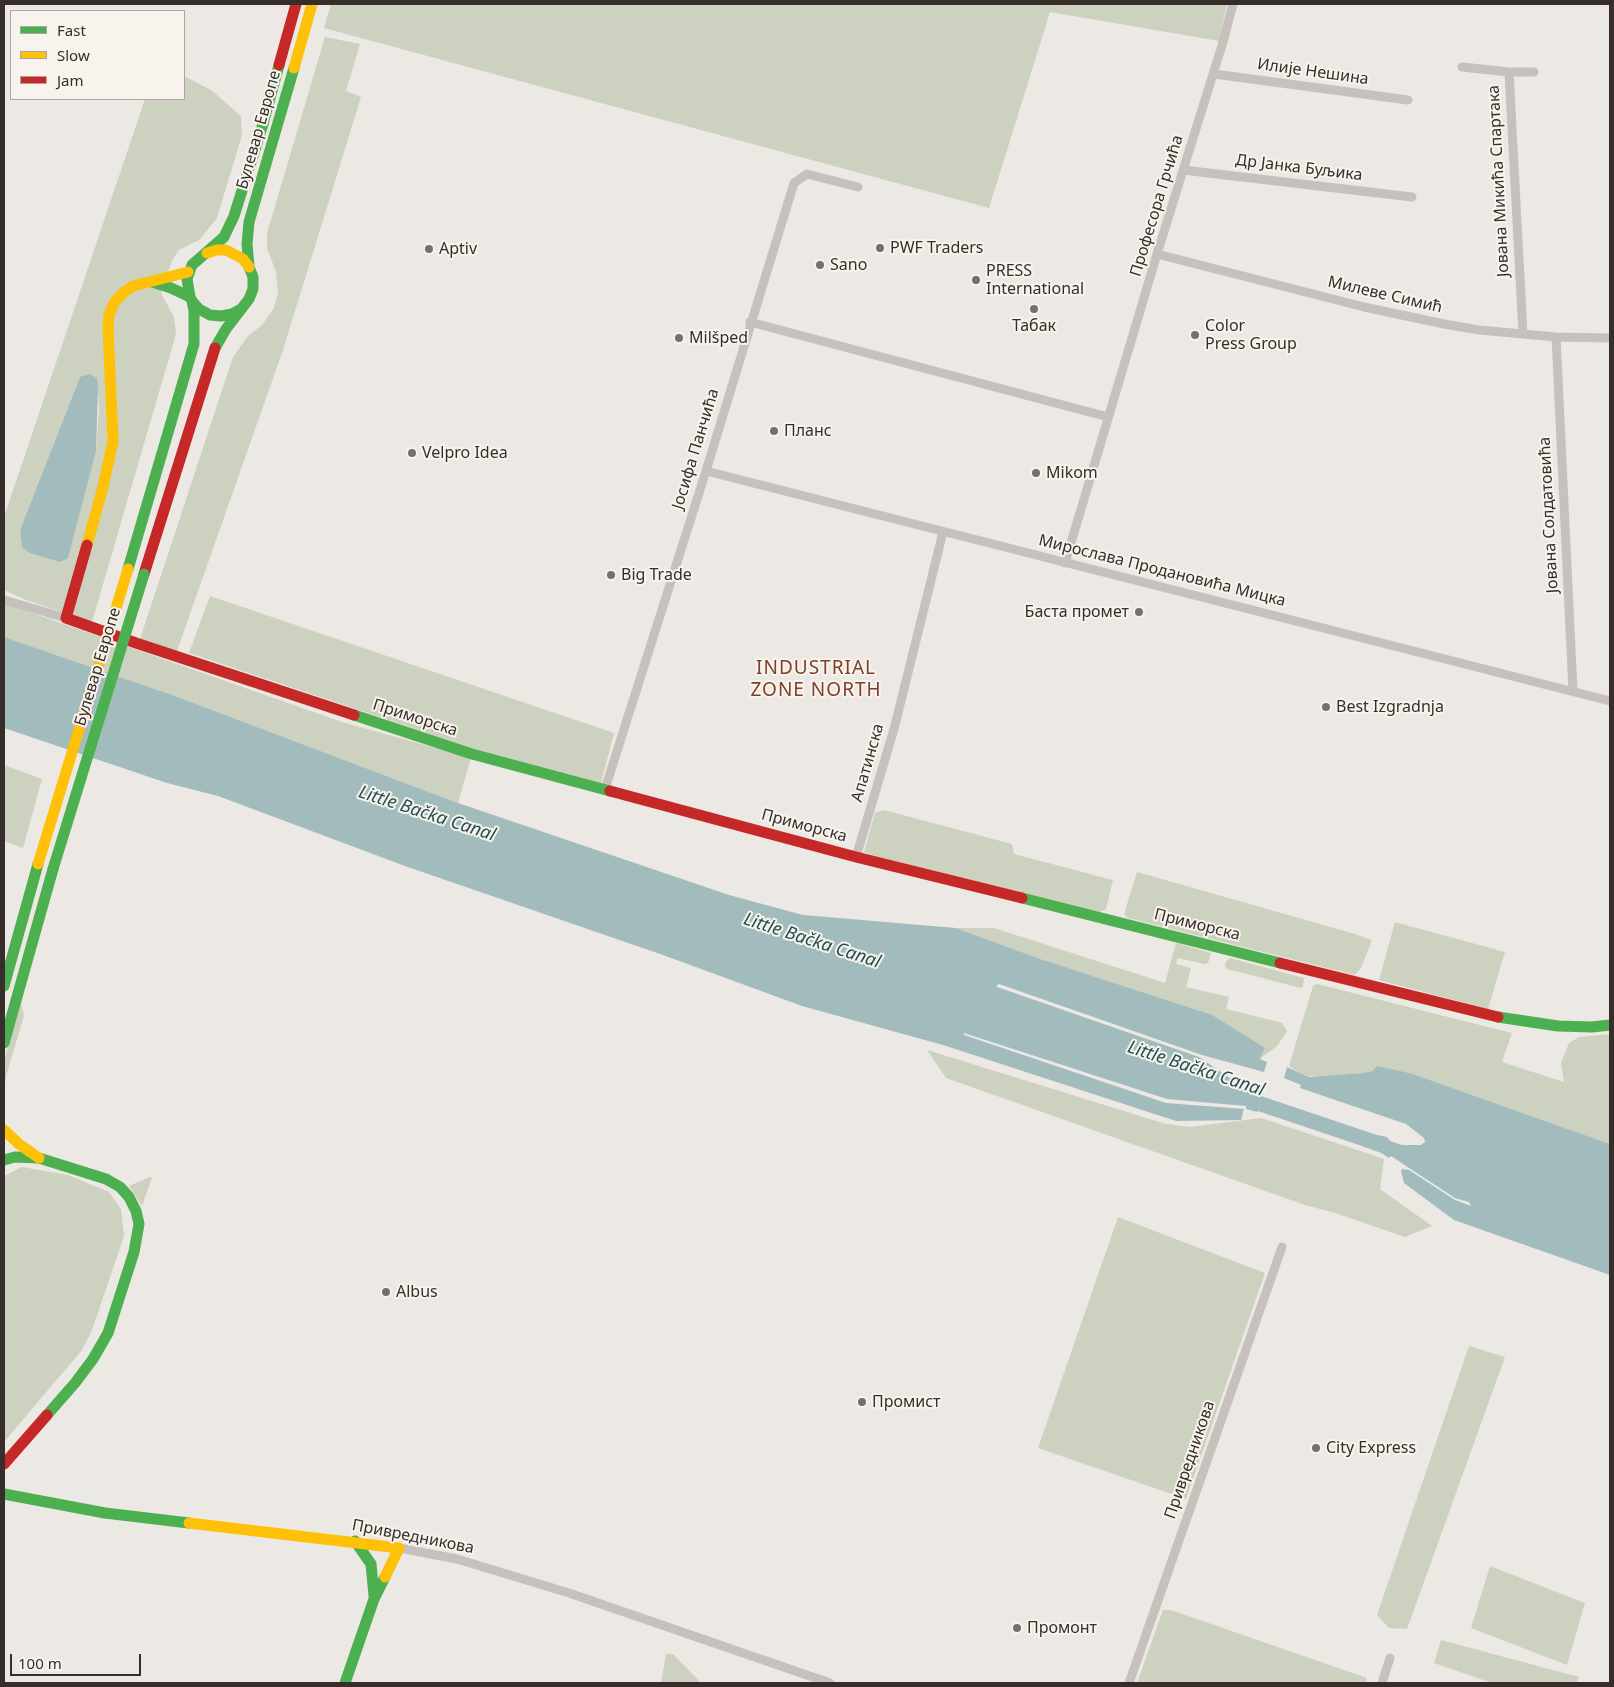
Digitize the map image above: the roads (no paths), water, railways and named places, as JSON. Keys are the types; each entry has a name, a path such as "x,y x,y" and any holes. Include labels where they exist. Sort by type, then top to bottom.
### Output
{"street":[{"name":"Булевар Европе","path":"4,986 38,864 194,344 194,311 188,288 188,272 198,259 224,237 234,216 263,124 296,4"},
{"name":"Булевар Европе","path":"4,1043 53,869 213,352 226,329 249,299 253,289 253,277 249,267 247,244 249,222 312,4"},
{"name":"Професора Грчића","path":"1065,563 1157,254 1214,74 1233,4"},
{"name":"Јована Микића Спартака","path":"1462,67 1509,72 1523,334"},
{"path":"1509,72 1534,72"},
{"name":"Илије Нешина","path":"1214,74 1408,100"},
{"name":"Др Јанка Буљика","path":"1183,170 1412,197"},
{"name":"Јосифа Панчића","path":"605,789 706,471 794,183 807,174 858,187"},
{"path":"207,252 226,250 243,259 249,267"},
{"name":"Милеве Симић","path":"1157,254 1404,316 1479,330 1556,337 1610,338"},
{"path":"66,618 108,472 113,441 109,315 114,303 133,286 188,272"},
{"path":"151,282 171,288 191,299 204,312 221,316 232,314 242,308"},
{"path":"750,322 1108,417"},
{"name":"Јована Солдатовића","path":"1556,337 1573,692"},
{"name":"Мирослава Продановића Мицка","path":"706,471 1610,701"},
{"name":"Апатинска","path":"856,857 894,729 943,532"},
{"name":"Приморска","path":"4,600 66,618 472,754 856,857 1503,1018 1558,1026 1592,1027 1610,1025"},
{"path":"4,1130 19,1144 39,1158"},
{"path":"4,1160 15,1157 39,1158 106,1180 120,1187 128,1197 136,1211 139,1224 138,1237 108,1333 93,1359 75,1383 4,1464"},
{"name":"Привредникова","path":"1129,1683 1282,1247"},
{"name":"Привредникова","path":"4,1494 105,1512 354,1541 457,1559 569,1593 830,1683"},
{"path":"354,1541 371,1564 374,1599"},
{"path":"345,1683 374,1599 399,1548"},
{"path":"1382,1683 1390,1658"}],"water":[{"path":"89,374 97,378 98,388 96,451 68,558 60,562 30,553 22,547 20,530 80,377"},
{"name":"Little Bačka Canal","path":"4,637 175,696 458,803 729,895 803,915 956,928 1043,960 1212,1015 1265,1048 1260,1059 1267,1062 1264,1072 1202,1055 999,984 997,985 997,987 1199,1057 1252,1093 1387,1137 1390,1141 1402,1145 1421,1145 1425,1142 1424,1138 1406,1124 1300,1088 1301,1085 1284,1078 1287,1067 1311,1077 1363,1073 1373,1071 1377,1066 1413,1074 1610,1144 1610,1275 1454,1220 1404,1183 1402,1169 1409,1170 1455,1200 1471,1206 1469,1202 1455,1198 1391,1156 1389,1158 1362,1146 1258,1111 1246,1109 1246,1106 1167,1099 964,1033 964,1035 1166,1103 1244,1109 1241,1120 1176,1121 943,1045 802,1006 663,955 405,866 218,796 167,783 4,728"}],"place":[{"name":"PWF Traders","path":"880,248"},
{"name":"Aptiv","path":"429,249"},
{"name":"Sano","path":"820,265"},
{"name":"PRESS International","path":"976,280"},
{"name":"Табак","path":"1034,309"},
{"name":"Color Press Group","path":"1195,335"},
{"name":"Milšped","path":"679,338"},
{"name":"Планс","path":"774,431"},
{"name":"Velpro Idea","path":"412,453"},
{"name":"Mikom","path":"1036,473"},
{"name":"Big Trade","path":"611,575"},
{"name":"Баста промет","path":"1139,612"},
{"name":"Best Izgradnja","path":"1326,707"},
{"name":"Albus","path":"386,1292"},
{"name":"Промист","path":"862,1402"},
{"name":"City Express","path":"1316,1448"},
{"name":"Промонт","path":"1017,1628"}],"district":[{"name":"INDUSTRIAL ZONE NORTH","path":"816,680"}]}
